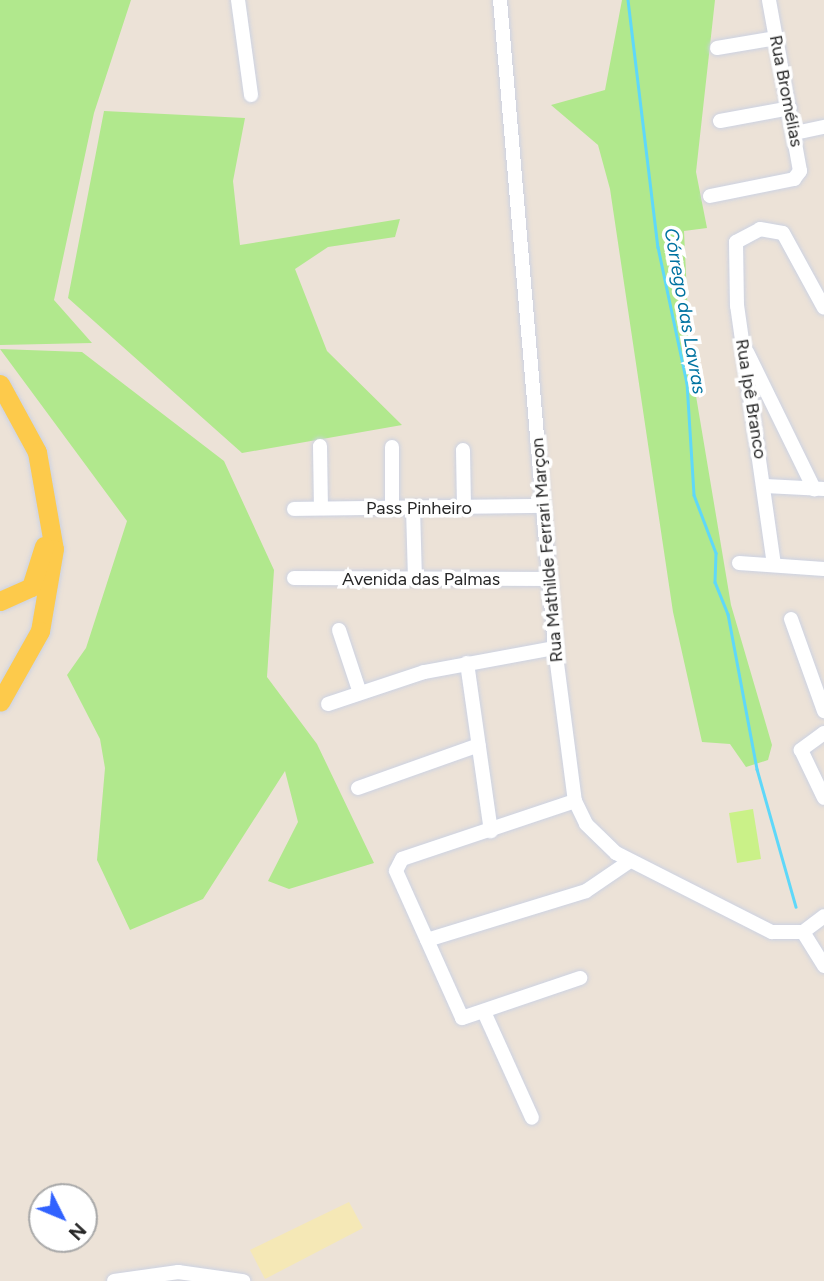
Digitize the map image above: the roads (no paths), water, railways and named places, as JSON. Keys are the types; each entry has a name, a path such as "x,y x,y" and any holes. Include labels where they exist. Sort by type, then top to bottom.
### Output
{"main road":[{"path":"0,702 45,616 54,549 50,507 37,452 3,391"},
{"path":"0,601 29,590 41,566 50,507"}],"street":[{"path":"238,0 251,95"},
{"name":"Rua Mathilde Ferrari Marçon","path":"500,0 548,579 575,801 598,838 631,862 772,932 803,932"},
{"name":"Rua Bromélias","path":"710,196 794,179 800,166 769,0"},
{"path":"716,48 776,38"},
{"path":"720,121 790,108"},
{"path":"795,133 824,127"},
{"name":"Rua Ipê Branco","path":"774,565 765,486 743,348 733,256 741,236 767,229 783,233 824,308"},
{"path":"743,348 819,489"},
{"path":"320,446 321,508"},
{"path":"392,447 392,508"},
{"path":"463,450 464,508"},
{"path":"765,486 819,489"},
{"name":"Pass Pinheiro","path":"294,509 543,506"},
{"path":"412,508 415,579"},
{"path":"739,563 824,569"},
{"name":"Avenida das Palmas","path":"294,578 548,579"},
{"path":"791,619 824,711"},
{"path":"339,630 360,693"},
{"path":"328,704 467,663 555,648"},
{"path":"467,663 491,831"},
{"path":"824,733 801,750 824,798"},
{"path":"358,788 479,746"},
{"path":"575,801 398,863 396,872 459,1015 484,1012 580,978"},
{"path":"427,940 586,891 631,862"},
{"path":"824,916 803,932 824,966"},
{"path":"484,1012 532,1118"},
{"path":"114,1281 188,1272 243,1281"}],"waterway":[{"name":"Córrego das Lavras","path":"628,0 658,247 687,383 694,495 716,553 715,582 728,614 757,769 796,907"}]}
